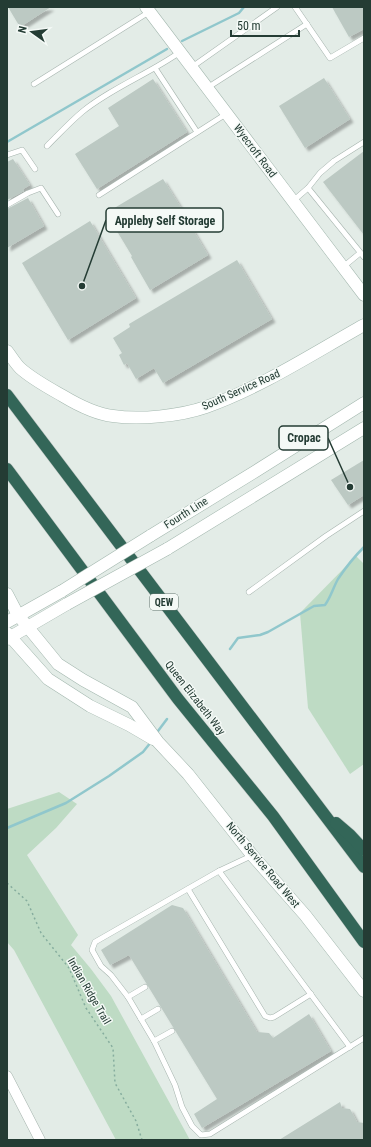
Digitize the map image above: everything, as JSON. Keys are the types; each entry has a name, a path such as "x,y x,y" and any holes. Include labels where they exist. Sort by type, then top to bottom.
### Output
{"highway":[{"name":"QEW","path":"7,395 364,868"},
{"name":"Queen Elizabeth Way","path":"7,469 178,699 273,816 332,900 364,942"},
{"path":"320,809 350,835 364,850"},
{"path":"332,900 364,950"}],"street":[{"name":"Wyecroft Road","path":"148,9 364,295"},
{"name":"South Service Road","path":"7,351 20,368 42,384 90,410 113,416 144,417 173,415 205,408 251,388 331,345 364,325"},
{"name":"Fourth Line","path":"7,622 62,591 364,403"},
{"name":"Fourth Line","path":"8,636 28,627 167,549 364,428"},
{"name":"North Service Road West","path":"7,594 18,615 58,664 83,680 132,707 158,742 188,774 252,855 305,915 364,992"},
{"name":"North Service Road West","path":"8,636 48,679 90,706 129,725 158,742"},
{"path":"7,1077 40,1140"}],"lane":[{"path":"192,68 277,7"},
{"path":"295,7 330,58 364,38"},
{"path":"34,84 148,9"},
{"path":"207,88 307,24"},
{"path":"47,146 82,111 156,68 180,52"},
{"path":"156,68 196,132"},
{"path":"99,194 226,113"},
{"path":"293,201 334,161 364,142"},
{"path":"7,155 22,150 35,169"},
{"path":"7,205 28,193 41,188 58,214"},
{"path":"308,188 362,255 343,267"},
{"path":"249,592 326,536 364,511"},
{"path":"252,855 219,871 95,942 92,950 101,966 111,975 128,997 154,1041 175,1085 182,1107 197,1132 206,1136 210,1134 364,1038"},
{"path":"219,871 350,1047"},
{"path":"188,889 265,1016 270,1018 274,1017 310,994"},
{"path":"128,997 145,987"},
{"path":"141,1019 158,1009"},
{"path":"154,1041 172,1031"}],"path":[{"name":"Indian Ridge Trail","path":"7,883 27,901 41,934 69,968 86,1008 113,1048 115,1083 136,1121 142,1140"}],"green space":[{"path":"356,556 364,564 364,764 350,774 308,708 300,613"},
{"path":"59,792 77,804 56,828 27,855 78,935 71,945 111,996 190,1140 116,1140 14,950 7,942 7,809"}],"building":[{"path":"8,7 51,7 20,27"},
{"path":"332,7 364,7 364,29 349,37"},
{"path":"324,78 350,119 305,148 279,106"},
{"path":"153,79 187,132 97,189 75,154 119,126 108,108"},
{"path":"364,151 364,235 323,182"},
{"path":"13,159 30,185 23,189 24,191 7,200 7,162"},
{"path":"163,179 208,255 150,290 131,257 132,256 106,213"},
{"path":"28,198 44,226 7,248 7,209"},
{"path":"90,221 136,298 68,340 22,263"},
{"path":"237,260 272,319 163,383 154,368 136,379 127,363 124,365 119,355 122,353 113,338 130,327 129,324"},
{"path":"364,460 364,495 348,505 331,480"},
{"path":"172,905 183,908 257,1032 269,1033 273,1038 309,1014 331,1051 202,1128 194,1114 217,1099 129,955 110,965 101,950"},
{"path":"340,1102 342,1108 350,1109 357,1122 364,1123 364,1140 279,1140"}],"waterway":[{"path":"182,41 239,13 244,7"},
{"path":"7,142 167,49"},
{"path":"230,649 238,638 260,635 268,632 314,606 325,605 338,579 350,562 364,547"},
{"path":"158,731 167,719"},
{"path":"7,828 66,803 109,776 143,752 151,742"}],"place":[{"name":"Appleby Self Storage","path":"82,286"},
{"name":"Cropac","path":"350,487"}]}
